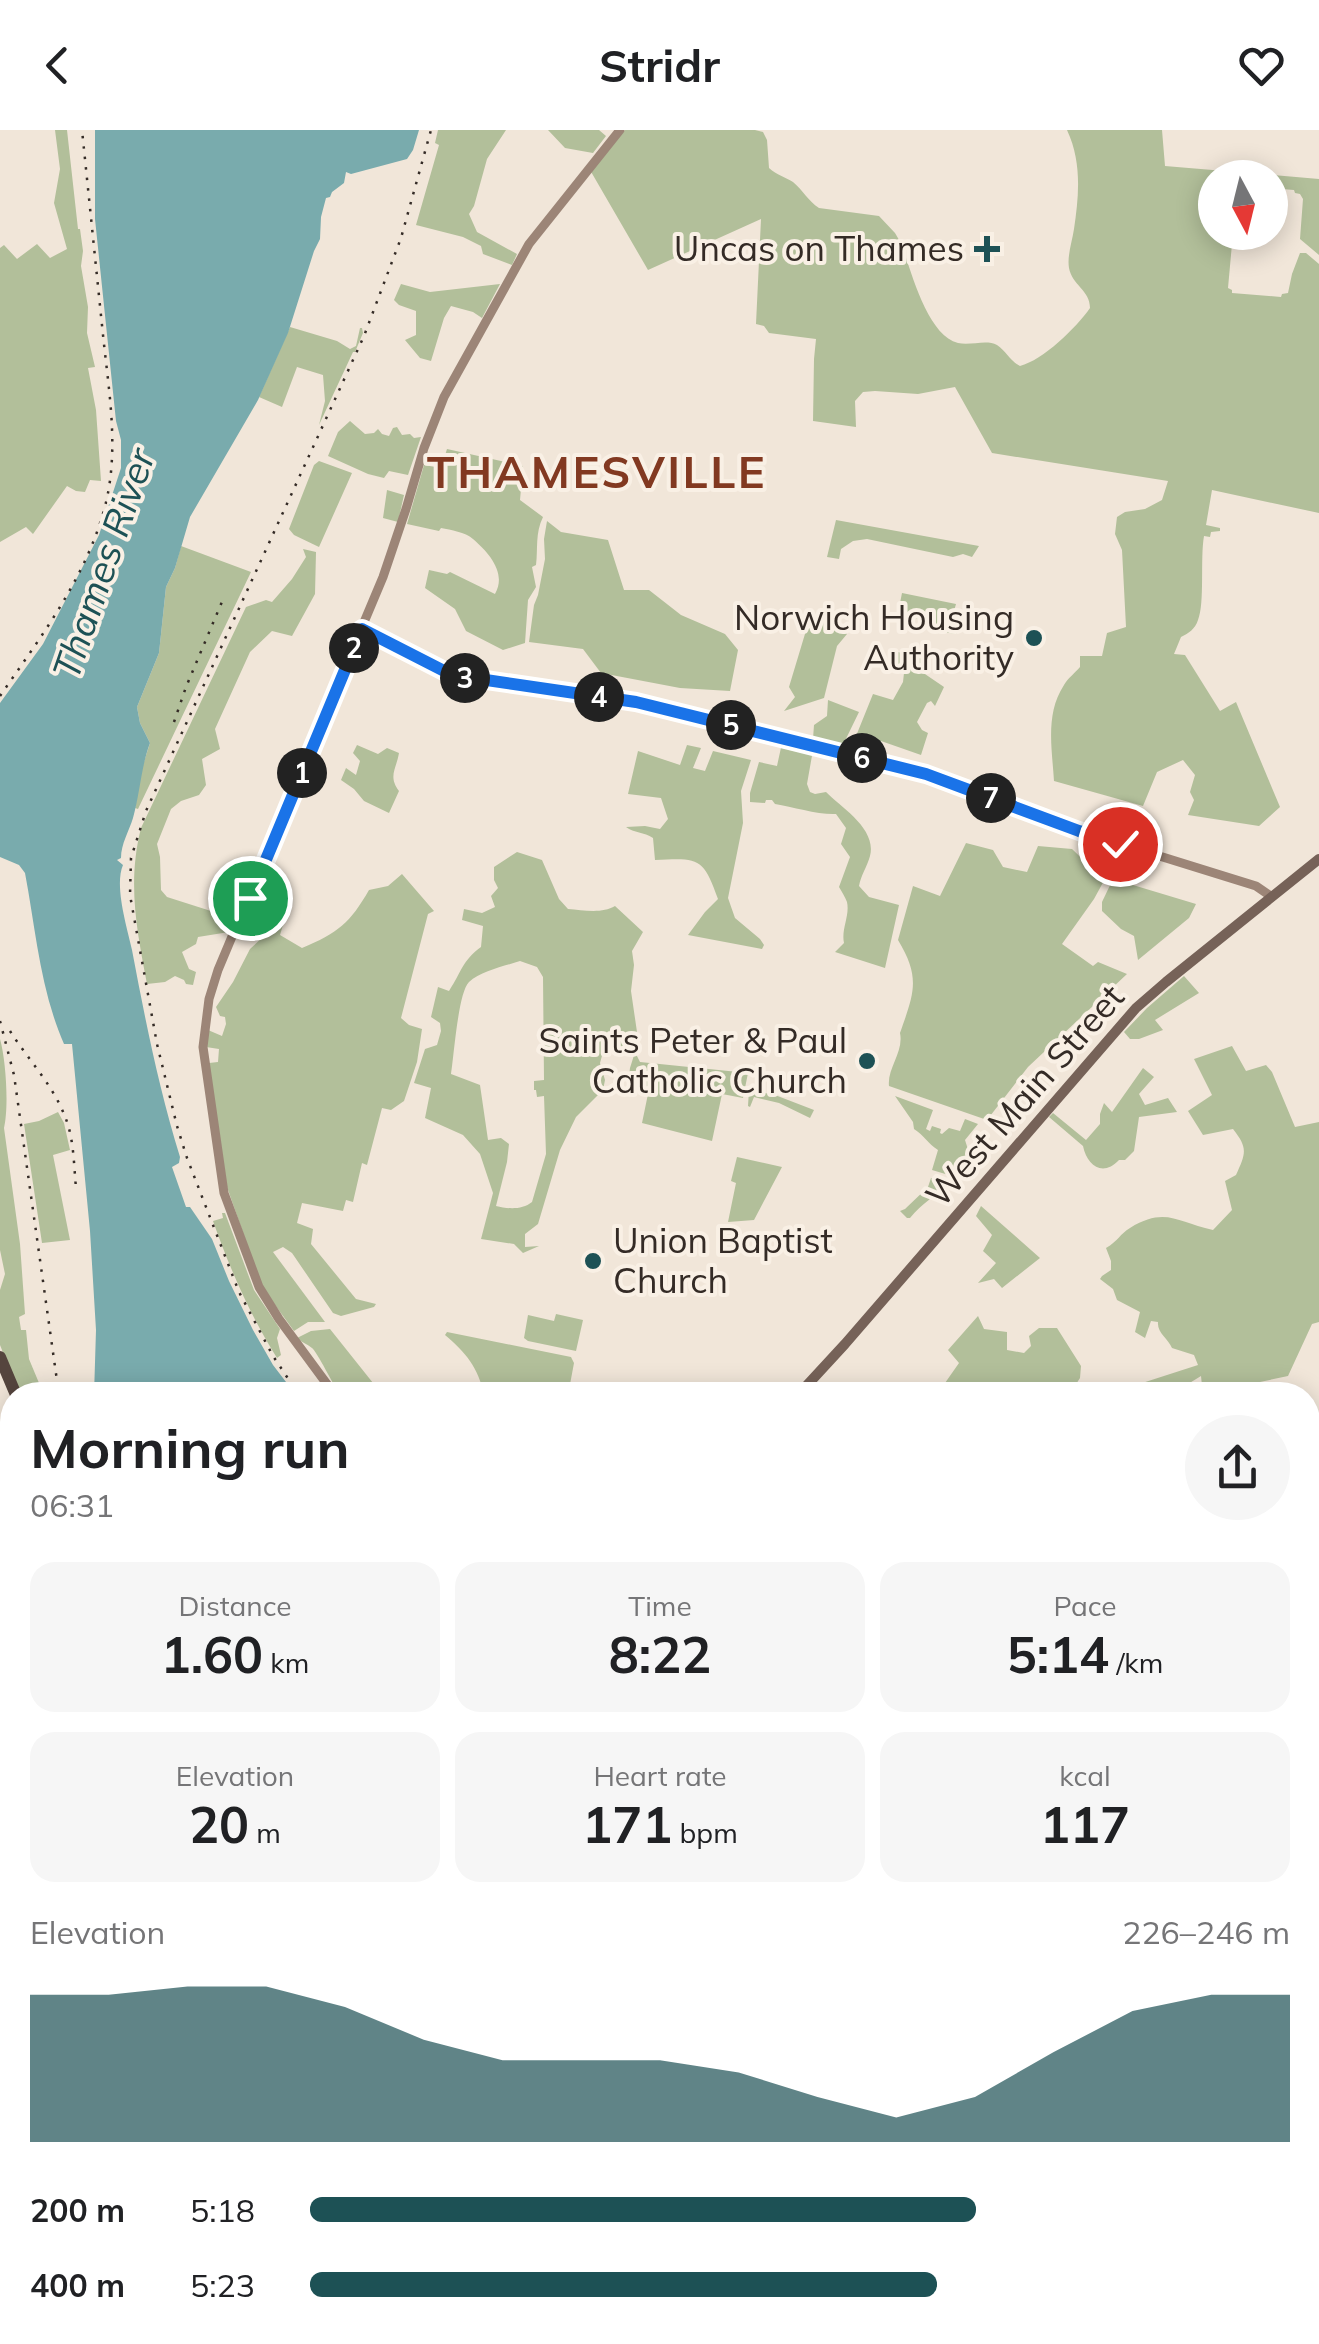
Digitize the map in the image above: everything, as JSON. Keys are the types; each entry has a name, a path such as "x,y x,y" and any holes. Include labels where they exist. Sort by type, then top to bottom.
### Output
{"highway":[{"path":"0,1357 11,1382"}],"main road":[{"path":"325,1382 259,1287 230,1212 221,1176 203,1048 209,998 362,629 398,536 429,434 450,385 529,244 620,130"},
{"path":"362,629 460,677 636,702 932,776 1091,835 1256,886 1272,897"},
{"name":"West Main Street","path":"810,1382 1136,1008 1319,859"}],"green space":[{"path":"55,130 67,130 83,251 87,333 95,367 88,368 96,410 101,481 90,480 85,492 67,486 33,534 26,527 0,542 0,248 4,245 17,259 37,244 50,258 67,249 54,203 60,169"},
{"path":"438,130 506,130 487,159 469,214 477,232 517,254 512,265 483,254 481,246 463,237 416,225 439,145 435,143"},
{"path":"548,130 599,130 606,136 593,153 565,148"},
{"path":"625,130 763,132 769,168 793,182 815,205 879,216 895,233 922,302 947,338 963,344 993,343 1020,366 1058,342 1090,308 1069,268 1078,179 1067,130 1162,130 1165,166 1198,169 1198,250 1231,250 1228,288 1232,293 1281,297 1288,293 1300,253 1306,253 1319,264 1319,513 1212,490 1206,525 1220,531 1204,536 1200,612 1197,623 1181,637 1174,654 1185,655 1220,711 1236,702 1280,807 1259,826 1188,815 1194,800 1190,792 1195,775 1183,760 1157,772 1143,806 1054,781 1051,731 1058,696 1080,667 1080,656 1102,656 1107,633 1126,627 1122,550 1115,534 1117,517 1162,500 1168,481 992,453 955,387 918,394 863,392 855,401 856,427 813,421 816,339 769,333 756,324 761,219 648,270 590,170"},
{"path":"1288,176 1319,179 1319,255 1300,239 1303,199 1288,190"},
{"path":"401,284 430,292 500,284 482,318 451,306 431,361 420,358 405,340 416,335 416,311 394,300"},
{"path":"290,327 337,341 350,349 356,346 362,328 355,352 319,425 325,401 323,375 297,367 282,407 259,397"},
{"path":"350,421 365,434 378,429 389,436 397,427 402,435 421,437 408,475 389,471 384,478 328,456 338,432"},
{"path":"447,449 523,466 520,500 543,517 536,565 532,567 536,587 528,600 525,643 503,650 466,631 455,609 425,588 429,570 450,572 495,594 498,586 494,564 470,537 407,524 424,465 441,468"},
{"path":"319,461 352,473 319,547 289,529"},
{"path":"387,490 404,495 398,522 383,518"},
{"path":"836,520 979,546 972,557 953,557 867,539 853,541 841,549 839,559 827,557"},
{"path":"547,521 561,532 608,540 624,590 649,590 681,615 725,634 738,650 730,691 680,688 601,673 583,649 529,642 545,559"},
{"path":"181,546 251,572 138,809 135,808 142,768 150,743 137,707 159,653 166,587"},
{"path":"303,549 316,552 315,594 292,636 272,631 250,652 215,729 220,749 202,759 206,785 199,795 171,809 157,844 161,890 167,897 236,919 229,932 198,937 196,944 182,952 189,969 196,972 193,985 175,976 165,982 147,984 134,888 141,828 246,607 266,600 272,602 306,557"},
{"path":"902,593 956,604 952,618 958,623 957,634 927,630 926,621 915,618 913,625 903,625 904,620 897,618"},
{"path":"811,614 833,616 831,625 847,634 837,646 824,698 784,711 795,697 789,687"},
{"path":"898,652 902,653 901,658 916,662 918,656 925,658 922,672 944,687 935,706 931,701 927,703 917,722 928,733 921,755 881,741 872,756 853,751 873,694 893,700 903,682 904,673 887,663"},
{"path":"828,700 859,712 842,747 813,739 814,725 827,716"},
{"path":"782,743 813,750 807,784 810,792 826,792 857,820 868,837 870,856 859,886 869,897 899,905 885,968 835,952 844,943 848,907 839,887 850,857 841,844 846,828 836,814 775,804 772,800 750,802 759,762 777,766"},
{"path":"357,745 378,754 387,748 399,753 393,777 399,791 389,813 364,801 341,780 346,768 356,775 360,761 353,753"},
{"path":"687,745 701,748 693,768 705,771 713,751 751,760 741,791 743,823 728,898 735,918 760,939 762,949 688,935 718,899 708,875 690,860 655,860 653,838 626,827 660,829 668,819 661,798 628,794 638,751 680,765"},
{"path":"966,843 993,850 1003,867 1027,872 1038,846 1072,849 1106,877 1062,944 1093,966 1098,962 1127,974 1028,1067 987,1120 889,1086 913,986 910,965 898,940 913,886 940,896"},
{"path":"517,852 542,860 559,899 568,909 598,911 615,906 643,932 632,951 631,991 637,1032 626,1056 606,1041 600,1063 605,1080 603,1090 576,1117 560,1150 538,1224 525,1234 525,1247 539,1246 523,1253 514,1244 481,1239 493,1193 480,1154 463,1135 425,1118 431,1088 414,1083 425,1049 437,1045 441,1031 440,1023 431,1017 438,987 449,991 466,962 481,947 483,926 462,920 464,909 482,913 495,907 491,896 498,888 494,867","holes":["520,961 537,967 543,977 544,1080 534,1081 534,1090 537,1097 544,1096 546,1154 532,1202 519,1208 505,1208 496,1206 509,1144 501,1138 488,1140 480,1085 451,1074 457,1025 465,988 474,978"]},
{"path":"402,874 434,911 428,914 401,1018 422,1029 417,1062 404,1101 391,1110 382,1108 353,1202 346,1200 343,1211 302,1203 297,1223 313,1229 311,1244 356,1299 376,1304 341,1316 333,1313 292,1253 283,1247 273,1252 325,1322 308,1322 294,1331 262,1287 227,1187 209,1063 218,1062 219,1049 206,1047 208,1030 222,1036 225,1017 220,1016 216,1007 250,949 265,935 275,910 286,915 280,935 302,948 342,926 369,890 388,886"},
{"path":"1113,879 1196,904 1189,918 1138,960 1134,936 1102,911"},
{"path":"1184,976 1199,993 1155,1020 1163,1030 1130,1039 1124,1032"},
{"path":"0,1039 6,1084 4,1128 25,1314 19,1317 39,1382 15,1382 0,1345 0,1290 5,1274 0,1250"},
{"path":"1232,1046 1246,1071 1266,1065 1272,1072 1295,1127 1319,1122 1319,1322 1312,1324 1288,1376 1260,1382 1202,1382 1201,1376 1191,1382 1145,1382 1198,1365 1194,1355 1172,1348 1158,1322 1151,1321 1145,1338 1135,1332 1140,1312 1117,1300 1113,1289 1100,1279 1111,1270 1106,1248 1142,1221 1172,1218 1213,1230 1232,1210 1225,1181 1236,1175 1244,1151 1233,1129 1203,1135 1188,1111 1212,1095 1194,1059"},
{"path":"635,1052 640,1062 748,1073 743,1098 722,1094 712,1141 642,1123 648,1094 628,1084"},
{"path":"1143,1068 1154,1077 1139,1094 1145,1105 1168,1098 1177,1112 1139,1117 1134,1151 1107,1168 1096,1167 1083,1146 1049,1117 1053,1113 1086,1140 1100,1124 1104,1103 1112,1112"},
{"path":"749,1090 814,1110 810,1118 779,1103 754,1097 750,1107"},
{"path":"895,1096 933,1110 926,1129 930,1131 932,1126 941,1129 942,1134 949,1128 960,1131 965,1119 978,1124 965,1140 972,1162 966,1171 957,1166 952,1176 932,1170 938,1150 914,1129"},
{"path":"58,1112 70,1150 53,1155 70,1240 42,1243 24,1124"},
{"path":"737,1157 782,1167 754,1220 728,1222 736,1183 731,1181"},
{"path":"931,1178 949,1182 907,1218 900,1211 928,1187"},
{"path":"981,1206 1040,1258 1002,1288 994,1279 978,1283 996,1263 983,1251 992,1235 976,1216"},
{"path":"222,1213 254,1290 280,1329 277,1338 281,1355 277,1358 249,1308 213,1221 223,1218"},
{"path":"556,1314 583,1320 576,1351 524,1338 528,1315 554,1321"},
{"path":"978,1316 984,1329 1007,1332 1007,1350 1024,1353 1031,1346 1029,1336 1039,1328 1057,1328 1081,1366 1080,1378 1077,1382 946,1382 959,1363 948,1350"},
{"path":"330,1329 372,1382 332,1382 314,1351 297,1338 311,1331"},
{"path":"447,1332 571,1357 574,1363 570,1382 480,1382 475,1368 445,1335"}],"water":[{"name":"Thames River","path":"95,130 419,130 407,159 346,172 344,183 326,198 320,239 288,333 258,400 190,517 166,587 159,653 137,707 150,743 133,818 121,858 117,860 123,865 122,907 147,1028 180,1157 172,1167 186,1207 190,1207 212,1239 253,1330 286,1382 94,1382 96,1330 90,1231 72,1044 64,1044 49,1002 25,873 19,865 0,857 0,703 43,644 99,535 121,468 95,219"}],"railway":[{"path":"0,696 73,584 96,535 109,488 110,401 82,130"},
{"path":"290,1382 239,1292 177,1126 157,1044 130,895 131,858 146,811 364,336 401,238 431,130"},
{"path":"174,722 224,597"},
{"path":"0,1021 14,1075 57,1382"},
{"path":"10,1031 63,1112 72,1140 76,1188"}],"place":[{"name":"Uncas on Thames","path":"987,249"},
{"name":"Norwich Housing Authority","path":"1034,638"},
{"name":"Saints Peter & Paul Catholic Church","path":"867,1061"},
{"name":"Union Baptist Church","path":"593,1261"}],"district":[{"name":"THAMESVILLE","path":"597,472"}],"route":[{"path":"250,898 362,629 452,675 636,702 926,774 1120,844"}]}
